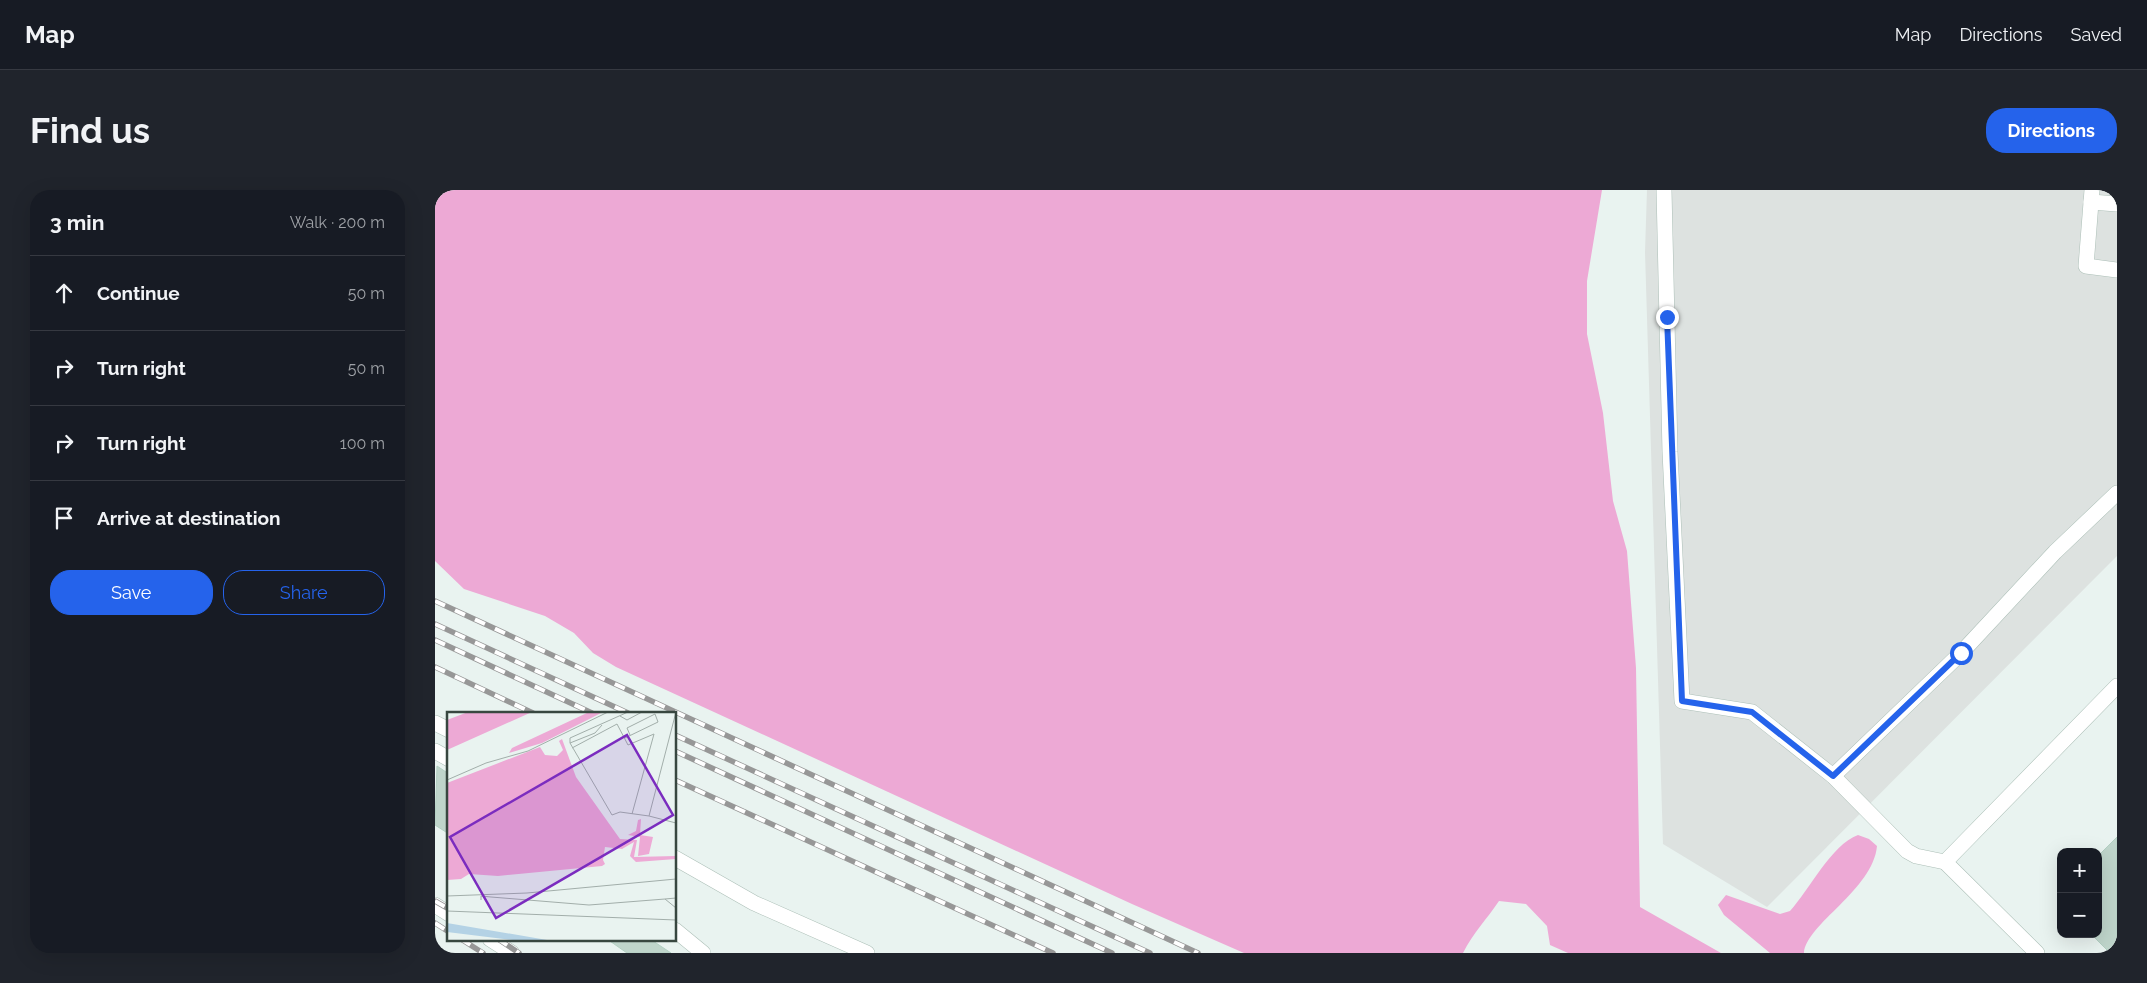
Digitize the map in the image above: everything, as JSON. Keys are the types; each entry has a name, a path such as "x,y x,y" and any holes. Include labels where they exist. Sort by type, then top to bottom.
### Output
{"lane":[{"path":"1664,190 1670,452 1682,701 1752,712 1833,776 1907,851 1916,856 1945,862 2037,953"},
{"path":"2117,204 2092,196 2086,266 2117,270"},
{"path":"1833,776 1961,653 2055,552 2117,493"},
{"path":"1945,862 2117,686"},
{"path":"435,723 447,729"},
{"path":"435,751 447,759"},
{"path":"676,859 754,903 867,953"},
{"path":"435,905 447,913"},
{"path":"676,931 703,953"},
{"path":"492,940 512,953"}],"shaded area":[{"path":"435,190 1602,190 1587,281 1587,334 1603,413 1613,501 1627,551 1636,668 1640,907 1721,953 1568,953 1550,945 1547,926 1526,904 1499,901 1463,953 1244,953 1132,904 616,667 593,653 574,633 545,616 464,589 435,561"},
{"path":"1647,190 2117,190 2117,556 1767,907 1663,844 1645,252"},
{"path":"1858,835 1869,839 1877,846 1873,862 1853,892 1816,930 1808,942 1804,953 1770,953 1724,915 1718,905 1726,895 1780,914 1790,911 1821,868 1839,848 1848,840"}],"building":[{"path":"437,766 447,773 447,833 435,825"},
{"path":"2117,837 2117,953 2110,953 2095,938 2102,938 2102,852"},
{"path":"608,940 652,940 671,953 627,953"}],"railway":[{"path":"435,601 676,712"},
{"path":"435,624 626,712"},
{"path":"435,640 590,712"},
{"path":"435,667 531,712"},
{"path":"676,712 1198,953"},
{"path":"676,735 1150,953"},
{"path":"676,751 1112,953"},
{"path":"676,780 1053,953"},
{"path":"435,901 447,908"},
{"path":"435,923 447,931"},
{"path":"463,940 483,953"},
{"path":"500,940 519,953"}],"route":[{"path":"1667,317 1670,452 1682,701 1752,712 1833,776 1961,653"}]}
